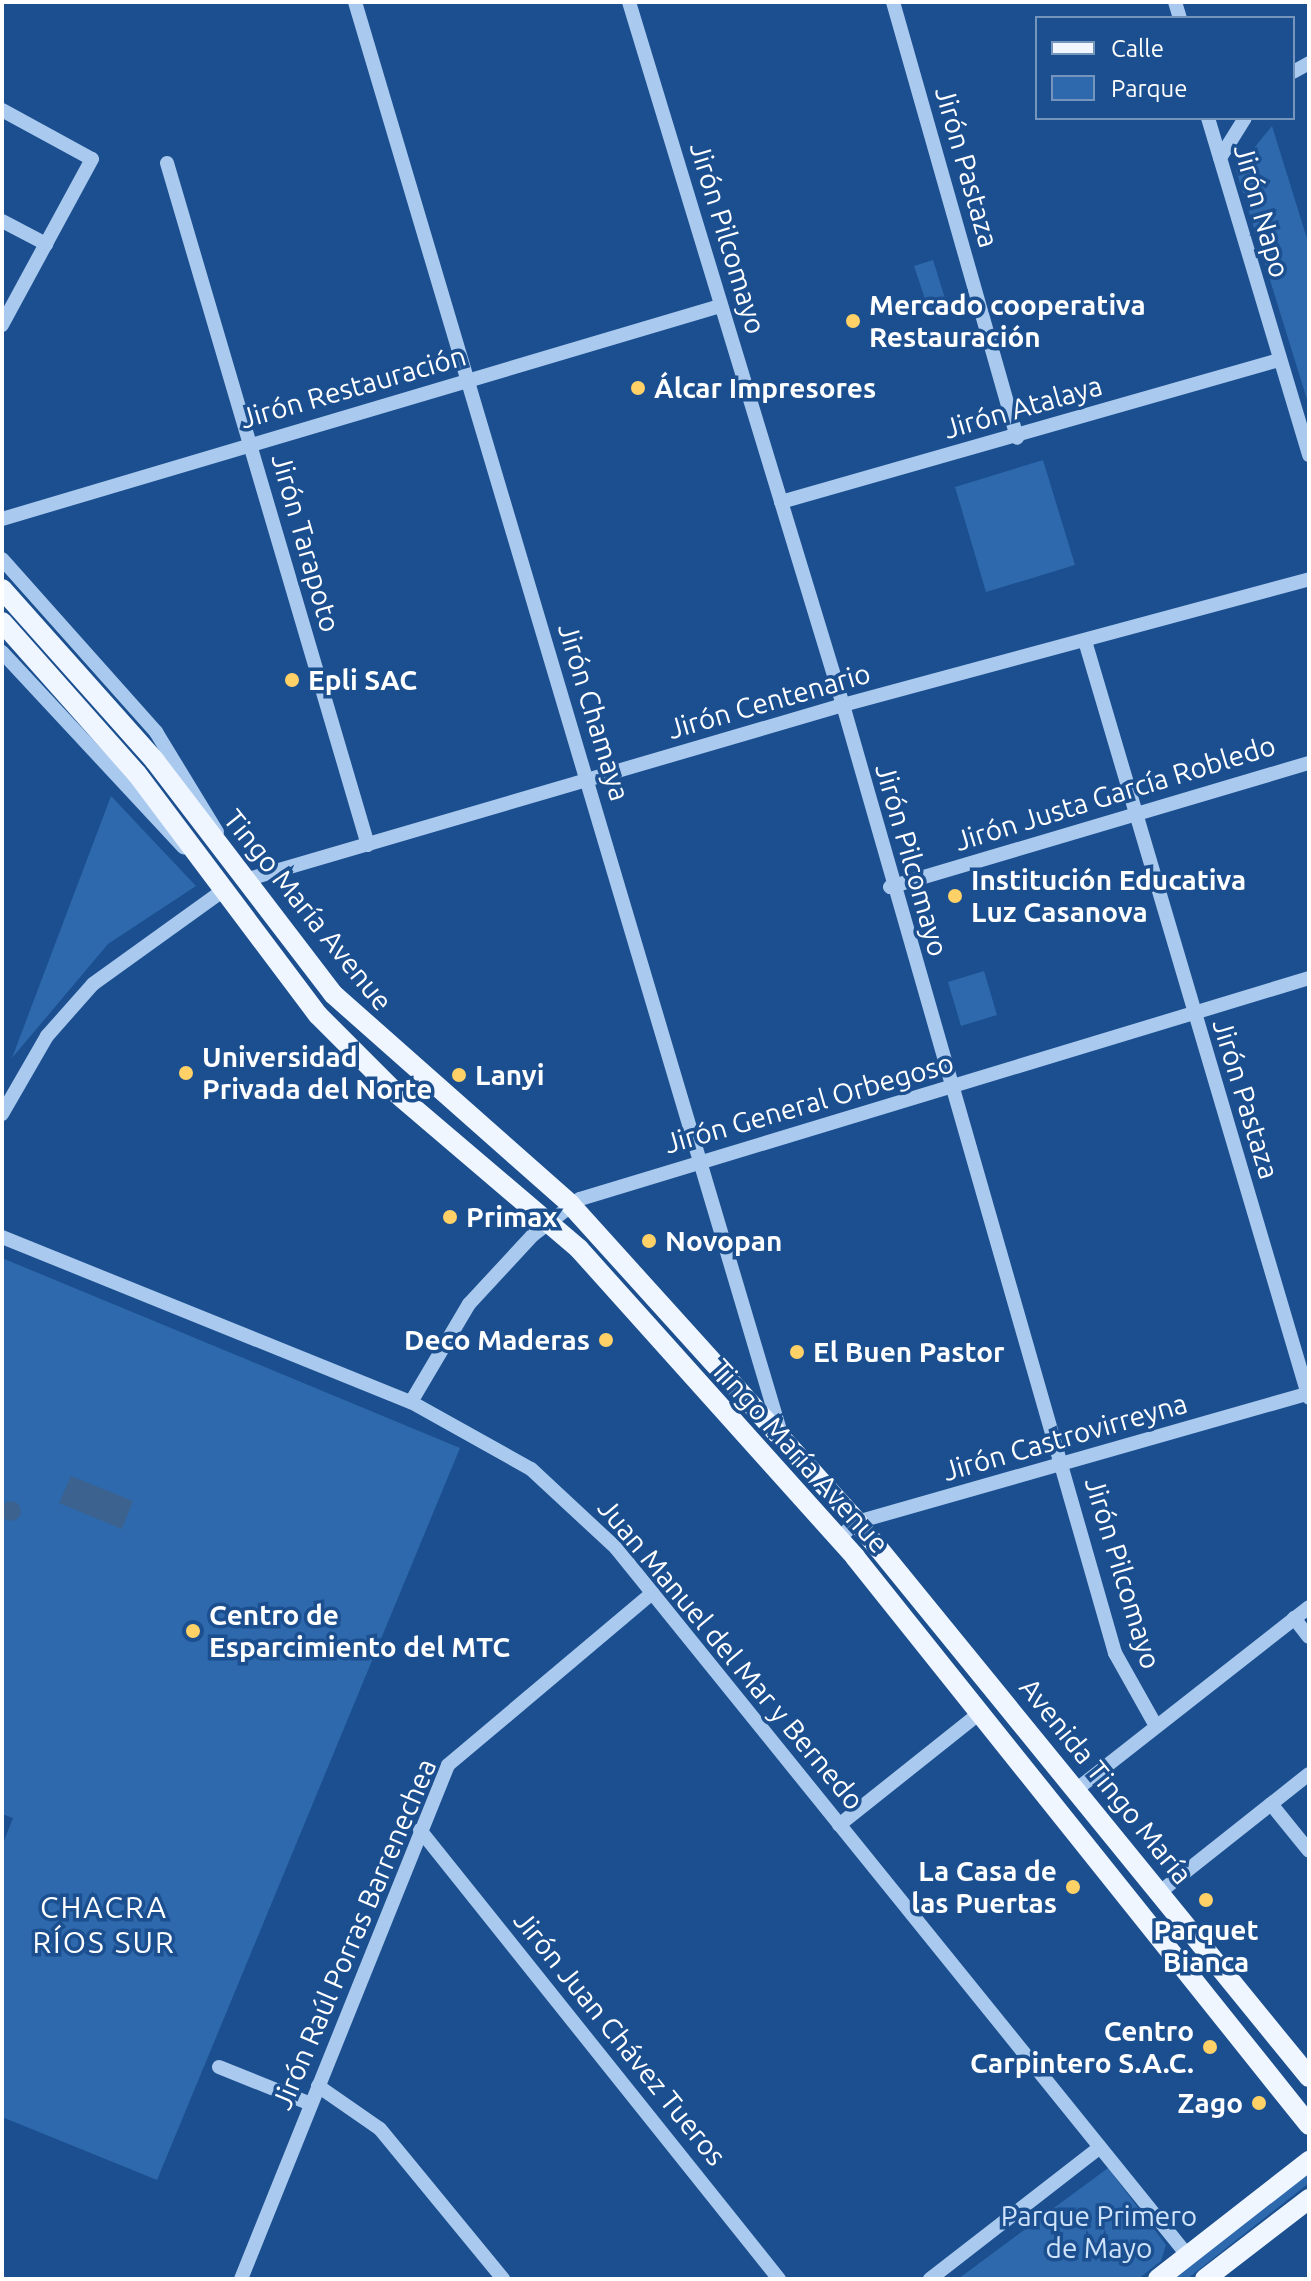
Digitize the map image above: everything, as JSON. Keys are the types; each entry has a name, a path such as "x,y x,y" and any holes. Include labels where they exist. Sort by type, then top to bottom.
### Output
{"main road":[{"name":"Tingo María Avenue","path":"2,589 155,761 333,994 439,1094 570,1204 857,1522"},
{"name":"Tingo María Avenue","path":"2,622 128,763 318,1015 423,1116 549,1220 839,1538 1309,2125"},
{"path":"423,1116 439,1094"},
{"name":"Avenida Tingo María","path":"857,1522 1309,2077"},
{"path":"1158,2279 1309,2161"},
{"path":"1205,2279 1309,2199"}],"street":[{"name":"Jirón Chamaya","path":"355,2 703,1160 782,1437"},
{"name":"Jirón Pilcomayo","path":"629,2 843,705 890,887 1063,1463 1115,1653 1156,1726"},
{"name":"Jirón Pastaza","path":"893,2 1017,438"},
{"path":"2,110 92,159 2,325"},
{"name":"Jirón Napo","path":"1209,120 1309,455"},
{"path":"1219,158 1244,120"},
{"name":"Jirón Tarapoto","path":"167,163 368,845"},
{"path":"2,221 46,244"},
{"name":"Jirón Restauración","path":"2,519 720,306"},
{"name":"Jirón Atalaya","path":"781,502 1017,438 1279,360"},
{"path":"2,559 171,753 223,852"},
{"name":"Jirón Centenario","path":"245,880 843,705 1309,579"},
{"name":"Jirón Pastaza","path":"1085,641 1133,815 1308,1395"},
{"name":"Tingo María Avenue","path":"2,652 141,808 207,866"},
{"name":"Jirón Justa García Robledo","path":"890,887 1309,763"},
{"path":"2,1114 47,1036 93,984 224,890"},
{"name":"Jirón General Orbegoso","path":"411,1402 469,1304 549,1220 570,1204 703,1160 952,1089 1309,978"},
{"name":"Juan Manuel del Mar y Bernedo","path":"2,1237 411,1402 531,1469 652,1593 1188,2256"},
{"name":"Jirón Castrovirreyna","path":"839,1538 857,1522 1308,1395"},
{"name":"Jirón Raúl Porras Barrenechea","path":"241,2279 448,1765 652,1593"},
{"path":"1077,1789 1309,1607"},
{"path":"1294,1618 1309,1637"},
{"path":"839,1825 981,1712"},
{"path":"1160,1892 1309,1774"},
{"path":"1271,1804 1309,1851"},
{"name":"Jirón Juan Chávez Tueros","path":"420,1830 779,2279"},
{"path":"219,2067 311,2104"},
{"path":"318,2086 380,2129 503,2279"},
{"path":"930,2279 1100,2147"}],"green space":[{"path":"1272,126 1309,245 1309,406 1236,170"},
{"path":"933,260 948,308 930,314 914,266"},
{"path":"1043,460 1075,565 986,592 955,487"},
{"path":"111,796 196,886 108,944 12,1058"},
{"path":"984,971 997,1015 961,1026 948,982"},
{"name":"Centro de Esparcimiento del MTC","path":"2,1258 460,1448 157,2180 2,2117 2,1846 13,1818 2,1814"},
{"name":"Parque Primero de Mayo","path":"1108,2168 1166,2245 1161,2261 1138,2279 958,2279"},
{"path":"1309,2172 1309,2183 1187,2279 1165,2279"}],"shaded area":[{"path":"71,1476 133,1501 122,1529 59,1503"},
{"path":"11,1501 18,1504 21,1511 18,1518 11,1521 4,1518 1,1511 4,1504"}],"place":[{"name":"Mercado cooperativa Restauración","path":"853,321"},
{"name":"Álcar Impresores","path":"638,388"},
{"name":"Epli SAC","path":"292,680"},
{"name":"Institución Educativa Luz Casanova","path":"955,896"},
{"name":"Universidad Privada del Norte","path":"186,1073"},
{"name":"Lanyi","path":"459,1075"},
{"name":"Primax","path":"450,1217"},
{"name":"Novopan","path":"649,1241"},
{"name":"Deco Maderas","path":"606,1340"},
{"name":"El Buen Pastor","path":"797,1352"},
{"name":"Centro de Esparcimiento del MTC","path":"193,1631"},
{"name":"La Casa de las Puertas","path":"1073,1887"},
{"name":"Parquet Bianca","path":"1206,1900"},
{"name":"Centro Carpintero S.A.C.","path":"1210,2047"},
{"name":"Zago","path":"1259,2103"}],"district":[{"name":"CHACRA RÍOS SUR","path":"104,1924"}]}
